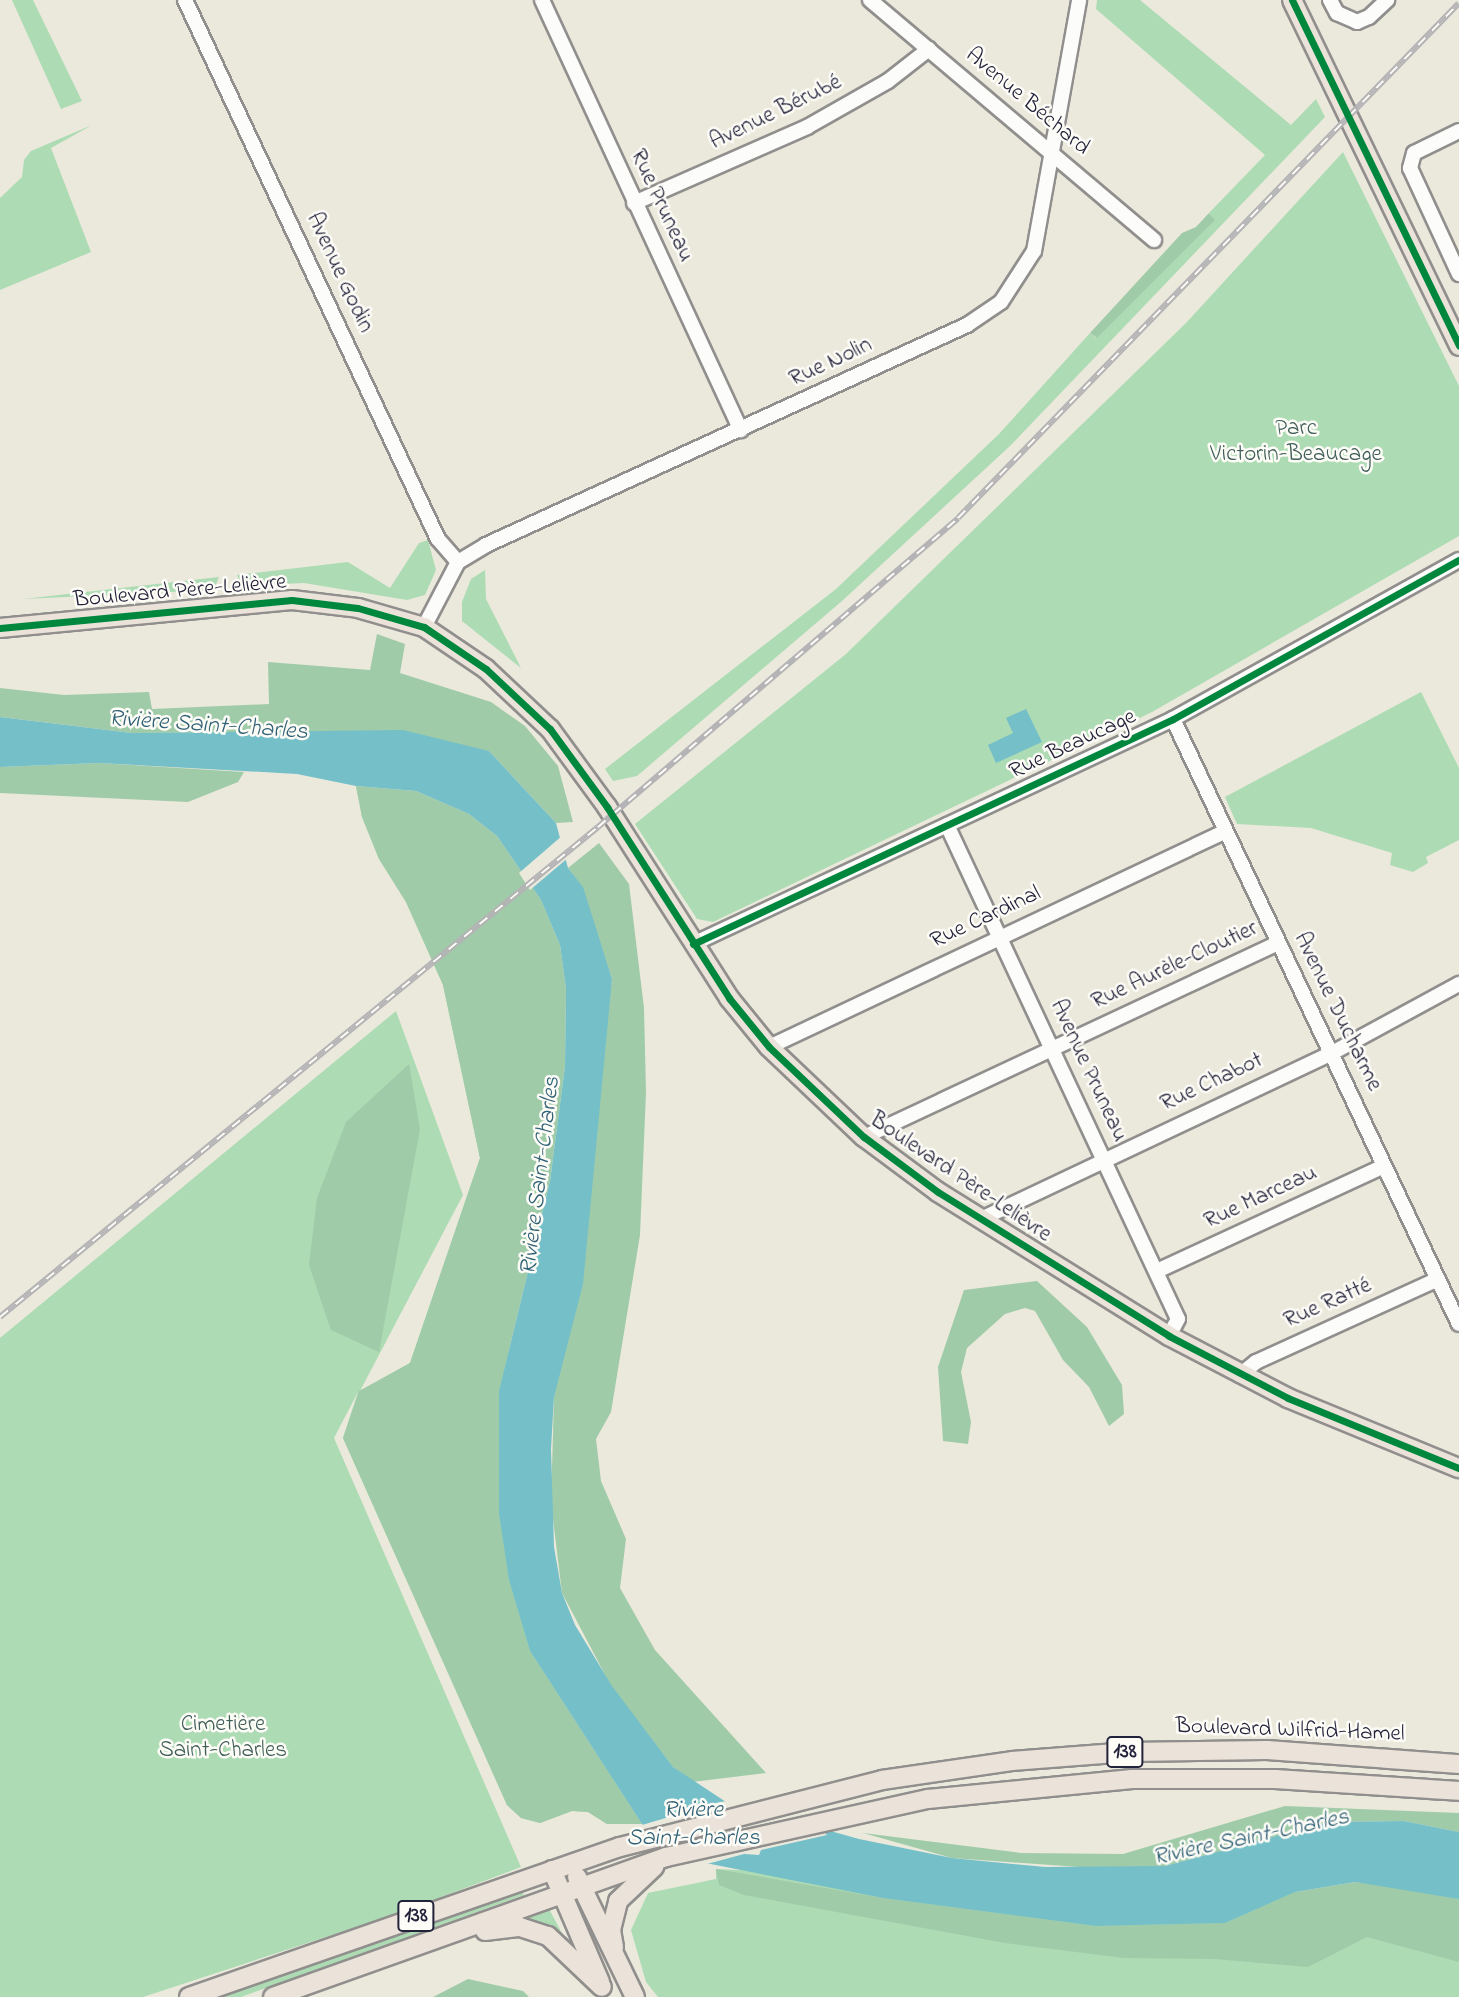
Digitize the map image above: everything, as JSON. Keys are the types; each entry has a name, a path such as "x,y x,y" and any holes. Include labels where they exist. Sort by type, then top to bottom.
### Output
{"main road":[{"path":"1292,0 1459,346"},
{"name":"Boulevard Père-Lelièvre","path":"0,628 292,600 358,608 424,627 486,669 550,729 607,807 693,944 769,1047 864,1137 981,1219 1169,1336 1240,1375 1344,1423 1459,1468"},
{"name":"Boulevard Wilfrid-Hamel","path":"189,1997 641,1840 794,1800 940,1770 1129,1752 1267,1750 1459,1763"},
{"name":"138","path":"273,1997 666,1857 820,1820 928,1799 1132,1779 1275,1779 1459,1791"},
{"path":"621,1974 611,1930 618,1901 632,1883 666,1857"},
{"path":"572,1863 580,1887 621,1974 635,1997"},
{"path":"552,1870 606,1992"},
{"path":"438,1939 509,1927 529,1928 558,1944 606,1992"}],"street":[{"name":"Avenue Godin","path":"185,0 438,539 458,562"},
{"name":"Rue Pruneau","path":"541,0 741,430"},
{"name":"Avenue Béchard","path":"870,0 1154,240"},
{"name":"Rue Nolin","path":"458,562 967,325 1001,302 1034,251 1079,0"},
{"path":"1330,0 1336,13 1357,22 1369,18 1387,0"},
{"name":"Avenue Bérubé","path":"634,203 807,127 888,81 929,49"},
{"path":"1459,131 1414,153 1410,168 1459,274"},
{"name":"Rue Beaucage","path":"693,944 1173,719 1459,560"},
{"path":"424,627 458,562"},
{"name":"Avenue Ducharme","path":"1173,719 1459,1324"},
{"name":"Avenue Pruneau","path":"947,825 1178,1319 1169,1336"},
{"name":"Rue Cardinal","path":"769,1047 1224,831"},
{"name":"Rue Aurèle-Cloutier","path":"864,1137 1279,943"},
{"name":"Rue Chabot","path":"981,1219 1103,1158 1332,1052 1459,984"},
{"name":"Rue Marceau","path":"1157,1271 1384,1166"},
{"name":"Rue Ratté","path":"1240,1375 1256,1362 1438,1279"}],"green space":[{"path":"12,0 33,0 82,101 61,109"},
{"path":"1097,0 1140,0 1291,125 1316,99 1325,117 1010,446 842,601 637,776 613,781 605,769 836,589 999,434 1090,333 1096,338 1214,220 1209,213 1265,155 1096,9"},
{"path":"92,125 51,148 91,252 0,290 0,198 22,177 24,160 31,151"},
{"name":"Parc Victorin-Beaucage","path":"1343,152 1459,386 1459,536 1152,712 713,922 697,919 635,824 846,654 1186,323"},
{"path":"1209,213 1215,220 1097,338 1090,333 1182,233 1196,227"},
{"path":"428,540 436,570 425,595 407,600 304,583 242,586 237,575 348,562 390,588 419,543"},
{"path":"485,570 486,599 521,668 462,621 462,602 471,579"},
{"path":"219,577 214,590 23,599"},
{"path":"377,634 405,644 400,673 491,702 525,726 558,766 573,822 556,823 489,751 271,732 132,733 0,717 0,688 64,695 149,692 152,709 269,704 268,662 370,670"},
{"path":"1421,692 1459,768 1459,840 1426,857 1428,863 1413,872 1390,865 1392,853 1311,828 1237,824 1225,797"},
{"path":"99,763 244,772 238,782 188,802 0,793 0,767"},
{"name":"Cimetière Saint-Charles","path":"356,786 469,814 530,1651 642,1824 607,1824 588,1812 572,1811 540,1823 521,1818 507,1805 343,1438 358,1392 334,1438 521,1867 396,1914 143,1997 0,1997 0,1338 396,1011 463,1195 360,1391 410,1363 480,1158 443,985 406,902 379,859 362,817"},
{"path":"356,786 416,791 469,814 497,836 541,900 560,945 566,989 565,1066 550,1181 499,1391 499,1514 509,1580 530,1651 642,1824 607,1824 588,1812 572,1811 540,1823 521,1818 507,1805 343,1438 359,1391 410,1363 480,1158 443,985 406,902 379,859 362,817"},
{"path":"599,843 629,884 644,1008 646,1092 640,1235 611,1412 596,1439 601,1481 626,1539 620,1588 655,1650 766,1773 692,1782 672,1766 611,1686 562,1593 551,1503 554,1397 612,979 580,884 568,868"},
{"path":"409,1064 420,1129 379,1352 331,1330 309,1265 317,1198 346,1122"},
{"path":"1037,1281 1087,1327 1122,1385 1124,1414 1109,1426 1089,1387 1063,1360 1035,1311 1025,1308 1005,1314 967,1348 961,1372 971,1422 968,1444 943,1441 938,1367 964,1290"},
{"path":"1285,1806 1459,1813 1459,1832 1404,1821 1329,1822 1165,1866 1121,1870 952,1858 863,1833 1021,1853 1123,1854"},
{"path":"716,1869 1459,1899 1459,1997 658,1997 646,1982 631,1930 648,1893 716,1879"},
{"path":"716,1869 883,1898 1096,1926 1225,1923 1295,1892 1355,1882 1409,1888 1459,1899 1459,1962 1367,1937 1308,1967 1215,1959 1124,1958 1005,1943 744,1895 719,1885"},
{"path":"521,1890 524,1895 241,1997 213,1997"},
{"path":"548,1907 564,1937 561,1939 547,1928 523,1919 522,1915"},
{"path":"468,1979 523,1991 529,1997 433,1997"}],"water":[{"path":"1026,709 1042,742 996,763 988,745 1013,733 1006,718"},
{"name":"Rivière Saint-Charles","path":"0,717 132,733 403,730 489,751 556,823 568,868 583,887 612,979 583,1284 554,1397 551,1449 554,1547 562,1593 575,1625 612,1686 673,1767 726,1802 859,1839 952,1858 1045,1867 1165,1866 1329,1822 1404,1821 1459,1832 1459,1899 1355,1882 1295,1892 1225,1923 1096,1926 883,1898 675,1857 642,1824 530,1651 509,1580 499,1514 499,1391 550,1181 565,1066 566,989 560,945 541,900 497,836 469,814 416,791 356,786 297,774 99,763 0,767"}],"pier":[{"path":"563,835 569,857 530,890 519,873"},
{"path":"732,1800 816,1824 827,1835 761,1850 759,1855 744,1854 696,1867 677,1861 642,1825 679,1814 681,1809"}],"railway":[{"path":"0,1317 598,827 958,518 1459,3"}],"cycle path":[{"path":"1292,0 1459,346"},
{"path":"693,944 1173,719 1459,560"},
{"path":"0,628 292,600 358,608 424,627 486,669 550,729 607,807 729,998 769,1047 864,1137 938,1192 1169,1336 1288,1398 1459,1468"}]}
